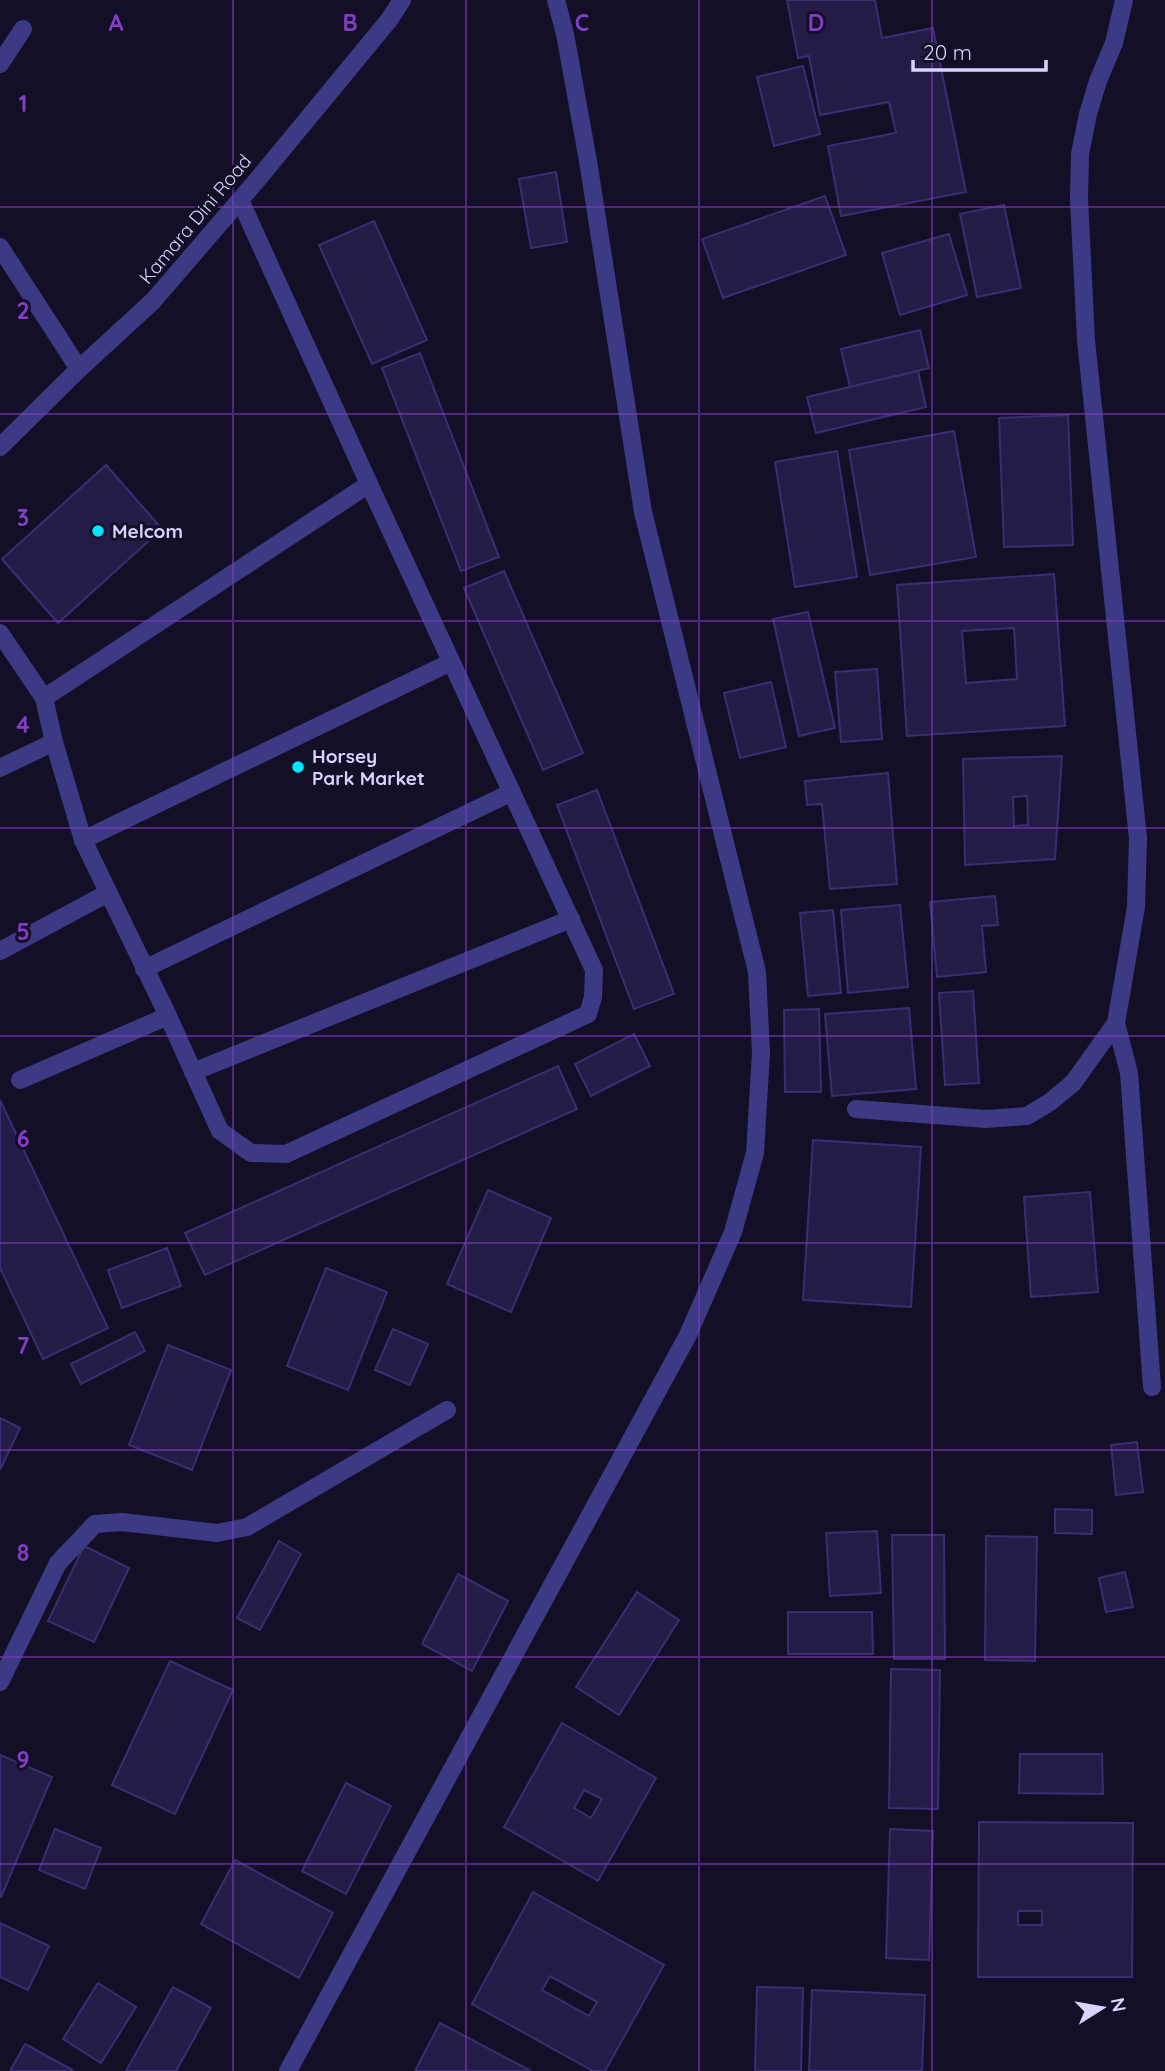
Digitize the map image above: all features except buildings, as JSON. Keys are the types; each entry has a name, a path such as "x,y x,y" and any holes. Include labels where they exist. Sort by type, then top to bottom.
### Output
{"street":[{"name":"Kamara Dini Road","path":"0,447 79,369 153,302 388,20 401,0"},
{"path":"288,2071 688,1335 733,1232 755,1153 761,1053 757,972 643,512 588,161 565,34 556,0"},
{"path":"1124,0 1114,43 1088,114 1080,166 1086,340 1138,838 1136,907 1116,1023 1129,1073 1152,1387"},
{"path":"0,65 23,29"},
{"path":"0,633 44,698 83,840 220,1131 251,1153 286,1154 588,1014 593,997 594,970 240,200"},
{"path":"0,247 79,369"},
{"path":"44,698 369,484"},
{"path":"83,840 452,662"},
{"path":"0,768 54,742"},
{"path":"144,970 512,792"},
{"path":"0,951 108,893"},
{"path":"193,1072 571,919"},
{"path":"20,1080 168,1016"},
{"path":"856,1109 986,1119 1027,1116 1073,1083 1116,1023"},
{"path":"0,1682 58,1563 94,1524 122,1522 217,1533 247,1527 447,1410"}],"place":[{"name":"Melcom","path":"98,531"},
{"name":"Horsey Park Market","path":"298,767"}]}
